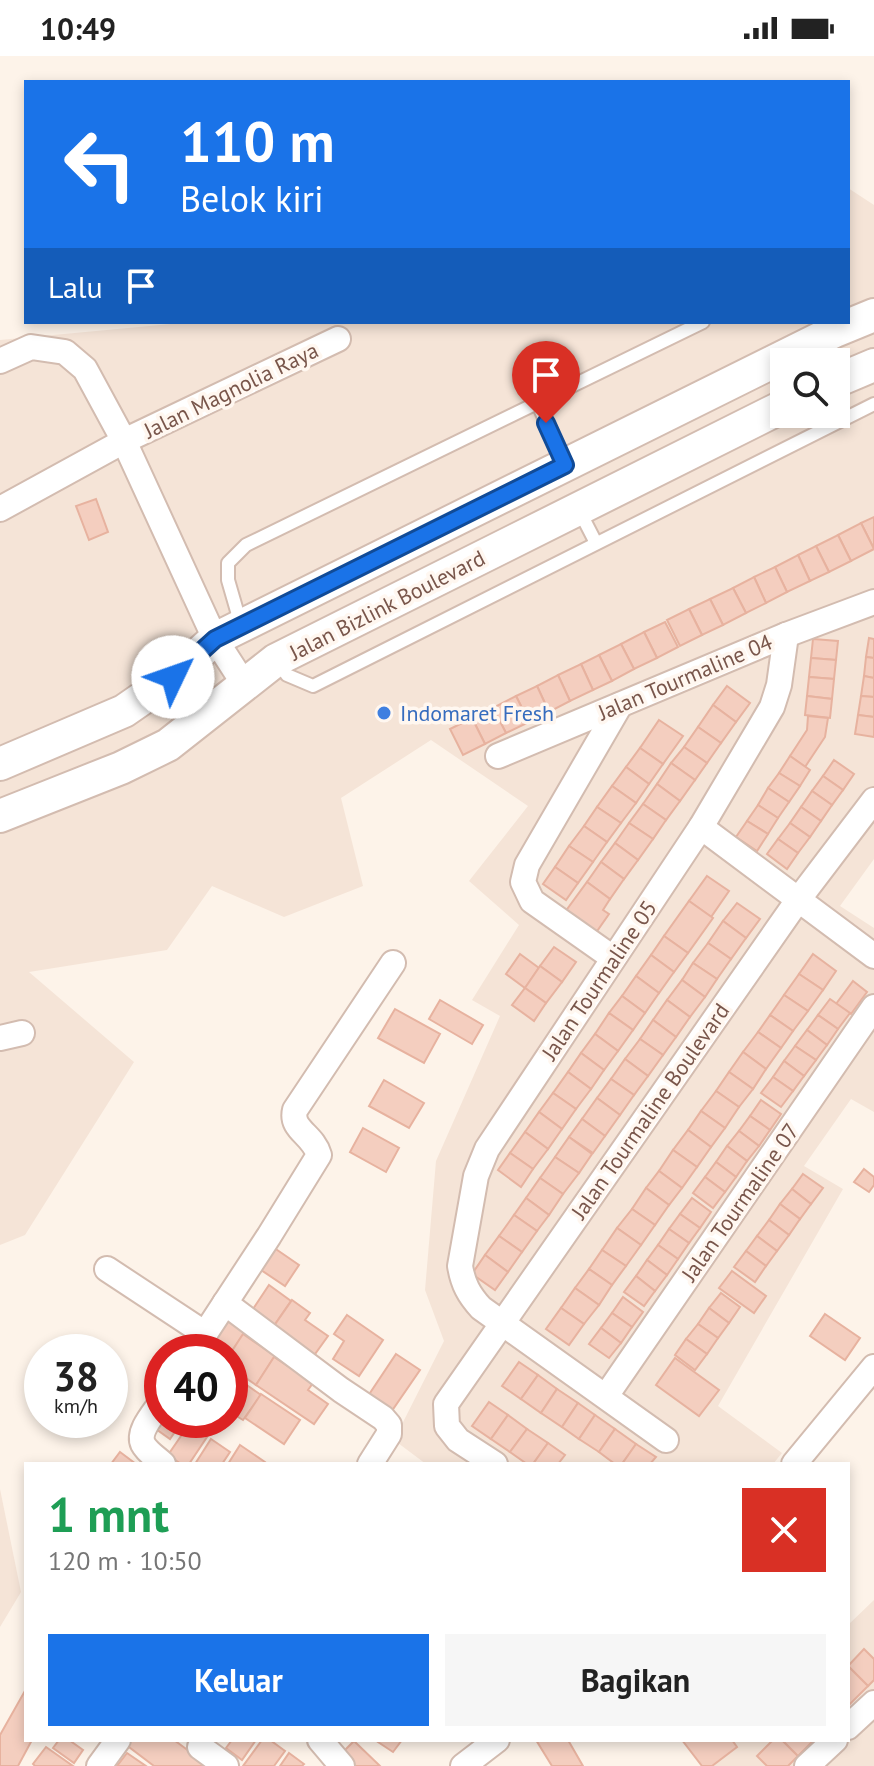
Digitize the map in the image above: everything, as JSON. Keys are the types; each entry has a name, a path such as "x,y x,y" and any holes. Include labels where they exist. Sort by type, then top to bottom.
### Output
{"street":[{"name":"Jalan Bizlink Boulevard","path":"0,764 124,711 228,633 849,324"},
{"name":"Jalan Magnolia Raya","path":"0,509 124,441 338,339"},
{"path":"0,361 31,347 65,352 85,369 228,633 244,684"},
{"path":"850,375 874,365"},
{"name":"Jalan Bizlink Boulevard","path":"0,816 121,768 168,745 276,660 770,413"},
{"name":"Jalan Tourmaline 04","path":"498,756 786,635 874,602"},
{"name":"Jalan Tourmaline 05","path":"502,1322 469,1295 460,1266 476,1176 487,1149 701,827 772,707 779,685 786,635"},
{"path":"613,958 532,901 523,882 527,865 620,705"},
{"name":"Jalan Tourmaline Boulevard","path":"492,1462 458,1440 447,1426 446,1404 798,900 874,800"},
{"path":"701,827 874,956"},
{"path":"204,1334 319,1155 312,1140 295,1124 295,1110 393,963"},
{"name":"Jalan Tourmaline 07","path":"606,1396 874,1007"},
{"path":"107,1269 187,1334"},
{"path":"225,1303 383,1418 389,1425 389,1434 371,1462"},
{"path":"502,1322 666,1440"},
{"path":"796,1462 874,1367"},
{"path":"144,1430 142,1441 145,1447 161,1462"},
{"path":"850,1725 874,1703"},
{"path":"99,1766 117,1742"},
{"path":"322,1742 342,1766"},
{"path":"463,1766 494,1742"},
{"path":"807,1766 833,1742"},
{"path":"200,1747 226,1766"}],"lane":[{"path":"228,633 228,563 246,545 699,324"},
{"path":"537,402 565,465"},
{"path":"276,660 287,675 313,686 874,404"},
{"path":"578,509 596,543"}],"shaded area":[{"path":"850,189 874,205 874,859 840,906 874,928 874,1112 851,1099 804,1166 843,1189 718,1406 782,1453 775,1462 423,1462 394,1440 444,1341 425,1290 436,1161 500,1016 472,1000 519,925 469,881 528,806 431,740 341,798 363,886 284,917 212,886 167,950 29,972 134,1062 25,1235 0,1245 0,340 171,324 850,324"},
{"path":"0,1489 21,1592 0,1627"},
{"path":"874,1600 874,1766 706,1766 730,1742 850,1742 850,1623"}],"building":[{"path":"96,499 108,532 89,540 76,506"},
{"path":"874,517 874,549 861,523"},
{"path":"861,523 874,549 851,561 838,535"},
{"path":"838,535 851,561 829,572 816,546"},
{"path":"816,546 829,572 810,581 798,555"},
{"path":"798,555 810,581 787,592 775,567"},
{"path":"775,567 787,592 766,603 754,577"},
{"path":"754,577 766,603 746,613 733,588"},
{"path":"733,588 746,613 723,625 710,599"},
{"path":"710,599 723,625 702,635 689,609"},
{"path":"689,609 702,635 680,646 667,620"},
{"path":"665,622 678,647 657,658 644,632"},
{"path":"644,632 657,658 634,669 621,644"},
{"path":"869,638 874,639 874,658 866,657"},
{"path":"813,639 838,641 836,660 811,658"},
{"path":"621,644 634,669 612,681 599,655"},
{"path":"599,655 612,681 593,690 581,664"},
{"path":"866,657 874,658 874,678 864,676"},
{"path":"811,658 836,660 834,679 809,677"},
{"path":"581,664 593,690 570,701 558,675"},
{"path":"558,675 570,701 549,712 537,686"},
{"path":"864,676 874,678 874,697 861,696"},
{"path":"809,677 834,679 832,699 807,696"},
{"path":"537,686 549,712 529,722 516,696"},
{"path":"727,686 750,703 736,722 713,705"},
{"path":"516,696 529,722 506,733 493,708"},
{"path":"807,696 832,699 830,718 805,715"},
{"path":"861,696 874,697 874,717 858,715"},
{"path":"713,705 736,722 721,743 698,727"},
{"path":"493,708 506,733 485,744 472,718"},
{"path":"858,715 874,717 874,737 855,734"},
{"path":"808,716 828,718 825,737 805,767 790,756 807,730"},
{"path":"472,718 485,744 463,755 450,729"},
{"path":"659,720 683,736 663,764 640,748"},
{"path":"698,727 721,743 707,763 684,747"},
{"path":"684,747 707,763 695,780 671,763"},
{"path":"640,748 663,764 649,784 626,767"},
{"path":"790,756 810,770 800,786 779,773"},
{"path":"834,760 854,774 843,790 823,776"},
{"path":"671,763 695,780 680,801 657,784"},
{"path":"626,767 649,784 636,803 612,786"},
{"path":"779,773 800,786 789,802 768,788"},
{"path":"823,776 843,790 832,805 812,791"},
{"path":"657,784 680,801 666,820 643,804"},
{"path":"612,786 636,803 621,823 597,807"},
{"path":"768,788 789,802 778,818 758,805"},
{"path":"812,791 832,805 821,821 801,807"},
{"path":"643,804 666,820 653,839 629,823"},
{"path":"758,805 778,818 768,834 747,821"},
{"path":"597,807 621,823 607,842 584,826"},
{"path":"801,807 821,821 810,837 790,823"},
{"path":"747,821 768,834 757,851 736,837"},
{"path":"629,823 653,839 638,860 615,843"},
{"path":"790,823 810,837 798,853 778,839"},
{"path":"584,826 607,842 593,862 569,846"},
{"path":"778,839 798,853 787,869 767,854"},
{"path":"615,843 638,860 624,879 601,862"},
{"path":"569,846 593,862 578,883 555,867"},
{"path":"601,862 624,879 610,899 587,882"},
{"path":"555,867 578,883 566,900 543,884"},
{"path":"707,876 729,891 711,917 689,901"},
{"path":"587,882 610,899 603,910 609,914 595,934 565,912"},
{"path":"689,901 713,918 688,953 664,936"},
{"path":"737,903 760,919 746,938 723,921"},
{"path":"723,921 746,938 731,959 708,943"},
{"path":"664,936 688,953 674,972 651,955"},
{"path":"708,943 731,959 717,979 693,963"},
{"path":"554,947 576,962 562,982 540,966"},
{"path":"520,954 539,968 525,988 506,974"},
{"path":"813,954 836,971 823,990 799,974"},
{"path":"651,955 674,972 659,993 636,976"},
{"path":"693,963 717,979 705,997 682,980"},
{"path":"540,966 562,982 546,1003 525,988"},
{"path":"799,974 823,990 808,1011 784,995"},
{"path":"636,976 659,993 645,1013 622,996"},
{"path":"682,980 705,997 690,1017 667,1000"},
{"path":"853,981 867,992 851,1014 836,1004"},
{"path":"525,988 546,1003 534,1021 512,1005"},
{"path":"784,995 808,1011 793,1031 770,1015"},
{"path":"622,996 645,1013 633,1030 609,1013"},
{"path":"830,999 850,1013 838,1029 818,1015"},
{"path":"440,1000 483,1025 472,1044 429,1019"},
{"path":"667,1000 690,1017 676,1037 653,1020"},
{"path":"395,1009 440,1034 424,1063 378,1038"},
{"path":"609,1013 633,1030 618,1051 595,1034"},
{"path":"770,1015 793,1031 781,1048 758,1032"},
{"path":"818,1015 838,1029 827,1045 807,1030"},
{"path":"653,1020 676,1037 663,1055 640,1039"},
{"path":"807,1030 827,1045 816,1060 795,1046"},
{"path":"758,1032 781,1048 766,1069 743,1052"},
{"path":"595,1034 618,1051 604,1070 581,1053"},
{"path":"640,1039 663,1055 648,1076 625,1059"},
{"path":"795,1046 816,1060 804,1076 784,1061"},
{"path":"743,1052 766,1069 753,1089 729,1072"},
{"path":"581,1053 604,1070 591,1089 568,1072"},
{"path":"625,1059 648,1076 634,1095 611,1079"},
{"path":"784,1061 804,1076 793,1091 773,1077"},
{"path":"568,1072 591,1089 576,1109 553,1093"},
{"path":"729,1072 753,1089 739,1107 716,1091"},
{"path":"773,1077 793,1091 781,1107 761,1093"},
{"path":"611,1079 634,1095 620,1115 597,1098"},
{"path":"384,1080 424,1103 409,1128 369,1106"},
{"path":"716,1091 739,1107 725,1128 701,1111"},
{"path":"553,1093 576,1109 562,1129 539,1112"},
{"path":"597,1098 620,1115 605,1136 582,1119"},
{"path":"761,1100 781,1114 770,1130 750,1116"},
{"path":"701,1111 725,1128 711,1147 688,1130"},
{"path":"539,1112 562,1129 548,1149 525,1132"},
{"path":"750,1116 770,1130 759,1146 739,1131"},
{"path":"582,1119 605,1136 593,1153 569,1137"},
{"path":"363,1128 399,1148 386,1172 350,1152"},
{"path":"688,1130 711,1147 697,1167 673,1150"},
{"path":"739,1131 759,1146 747,1161 727,1146"},
{"path":"525,1132 548,1149 533,1169 510,1153"},
{"path":"569,1137 592,1154 579,1173 555,1157"},
{"path":"727,1146 747,1161 736,1177 716,1162"},
{"path":"673,1150 697,1167 682,1188 659,1171"},
{"path":"510,1153 533,1169 521,1187 498,1170"},
{"path":"555,1157 579,1173 563,1194 540,1178"},
{"path":"716,1162 736,1177 725,1192 705,1177"},
{"path":"864,1169 874,1177 874,1185 869,1192 854,1182"},
{"path":"659,1171 682,1188 669,1205 646,1188"},
{"path":"803,1174 823,1188 811,1204 792,1189"},
{"path":"705,1177 725,1192 713,1208 693,1193"},
{"path":"540,1178 563,1194 549,1215 526,1198"},
{"path":"646,1188 669,1205 655,1225 632,1209"},
{"path":"792,1189 811,1204 800,1219 780,1204"},
{"path":"526,1198 549,1215 537,1231 514,1215"},
{"path":"692,1198 711,1212 700,1228 680,1214"},
{"path":"780,1204 800,1219 789,1235 769,1220"},
{"path":"632,1209 655,1225 641,1245 617,1228"},
{"path":"680,1214 700,1228 689,1243 669,1229"},
{"path":"514,1215 537,1231 522,1252 499,1236"},
{"path":"769,1220 789,1235 777,1251 757,1236"},
{"path":"617,1228 641,1245 626,1266 602,1250"},
{"path":"669,1229 689,1243 678,1259 658,1245"},
{"path":"499,1236 522,1252 508,1272 485,1255"},
{"path":"757,1236 777,1251 766,1266 746,1251"},
{"path":"267,1243 299,1265 285,1286 252,1264"},
{"path":"658,1245 678,1259 667,1275 647,1260"},
{"path":"602,1250 626,1266 612,1285 589,1269"},
{"path":"746,1251 766,1266 755,1282 734,1267"},
{"path":"485,1255 508,1272 495,1290 472,1274"},
{"path":"647,1260 667,1275 655,1291 636,1276"},
{"path":"589,1269 612,1285 599,1305 575,1288"},
{"path":"732,1271 766,1296 754,1313 719,1288"},
{"path":"636,1276 655,1291 644,1306 624,1292"},
{"path":"269,1285 291,1301 269,1333 247,1318"},
{"path":"575,1288 599,1305 584,1324 561,1308"},
{"path":"721,1293 740,1307 729,1323 709,1308"},
{"path":"623,1297 643,1312 632,1327 612,1313"},
{"path":"292,1300 310,1313 305,1320 328,1336 310,1361 269,1333"},
{"path":"561,1308 584,1324 569,1345 546,1329"},
{"path":"709,1308 729,1323 718,1338 698,1324"},
{"path":"612,1313 632,1327 621,1343 601,1328"},
{"path":"825,1314 860,1338 845,1360 810,1336"},
{"path":"347,1315 383,1340 359,1376 333,1359 344,1341 334,1334"},
{"path":"221,1316 245,1332 244,1334 208,1334"},
{"path":"698,1324 718,1338 707,1354 686,1339"},
{"path":"601,1328 621,1343 609,1358 589,1344"},
{"path":"248,1337 275,1356 256,1385 248,1379"},
{"path":"686,1339 707,1354 695,1370 675,1355"},
{"path":"396,1354 420,1370 389,1415 366,1399"},
{"path":"274,1357 313,1383 308,1390 328,1404 314,1424 256,1385"},
{"path":"675,1358 719,1390 699,1416 656,1385"},
{"path":"519,1362 538,1375 521,1399 502,1386"},
{"path":"538,1375 557,1389 541,1413 521,1399"},
{"path":"248,1386 261,1395 248,1413"},
{"path":"557,1389 578,1403 562,1427 541,1413"},
{"path":"261,1394 300,1420 284,1444 248,1420 248,1414"},
{"path":"489,1402 508,1415 491,1439 472,1426"},
{"path":"578,1403 595,1415 579,1439 562,1427"},
{"path":"508,1415 527,1429 510,1452 491,1439"},
{"path":"595,1415 615,1429 599,1452 579,1439"},
{"path":"527,1429 548,1443 534,1462 524,1462 510,1452"},
{"path":"615,1429 636,1444 623,1462 612,1462 599,1452"},
{"path":"180,1438 206,1438 190,1462 178,1462 168,1455"},
{"path":"211,1439 230,1452 223,1462 196,1462"},
{"path":"548,1443 565,1455 560,1462 534,1462"},
{"path":"636,1444 656,1457 652,1462 623,1462"},
{"path":"240,1445 265,1462 229,1462"},
{"path":"120,1452 133,1462 112,1462"},
{"path":"864,1649 874,1659 874,1680 868,1686 850,1668 850,1664"},
{"path":"850,1668 868,1686 850,1704"},
{"path":"24,1693 24,1742 31,1742 18,1766 0,1766 0,1735"},
{"path":"58,1742 72,1742 83,1750 74,1763 53,1748"},
{"path":"177,1742 205,1763 203,1766 154,1766 125,1744"},
{"path":"230,1742 255,1742 242,1760 226,1748"},
{"path":"261,1742 273,1742 285,1751 274,1766 243,1766"},
{"path":"355,1742 380,1766 343,1766 336,1759"},
{"path":"378,1742 400,1742 393,1752"},
{"path":"537,1742 569,1742 583,1766 552,1766"},
{"path":"684,1742 733,1742 737,1747 712,1766 702,1766"},
{"path":"771,1742 784,1742 798,1756 788,1766 767,1766 757,1756"},
{"path":"784,1742 812,1742 798,1756"},
{"path":"46,1747 73,1766 35,1766 33,1764"},
{"path":"127,1753 146,1766 117,1766"},
{"path":"289,1753 304,1764 280,1766"}],"place":[{"name":"Indomaret Fresh","path":"384,713"}],"route":[{"path":"173,677 215,639 565,465 546,423"}]}
